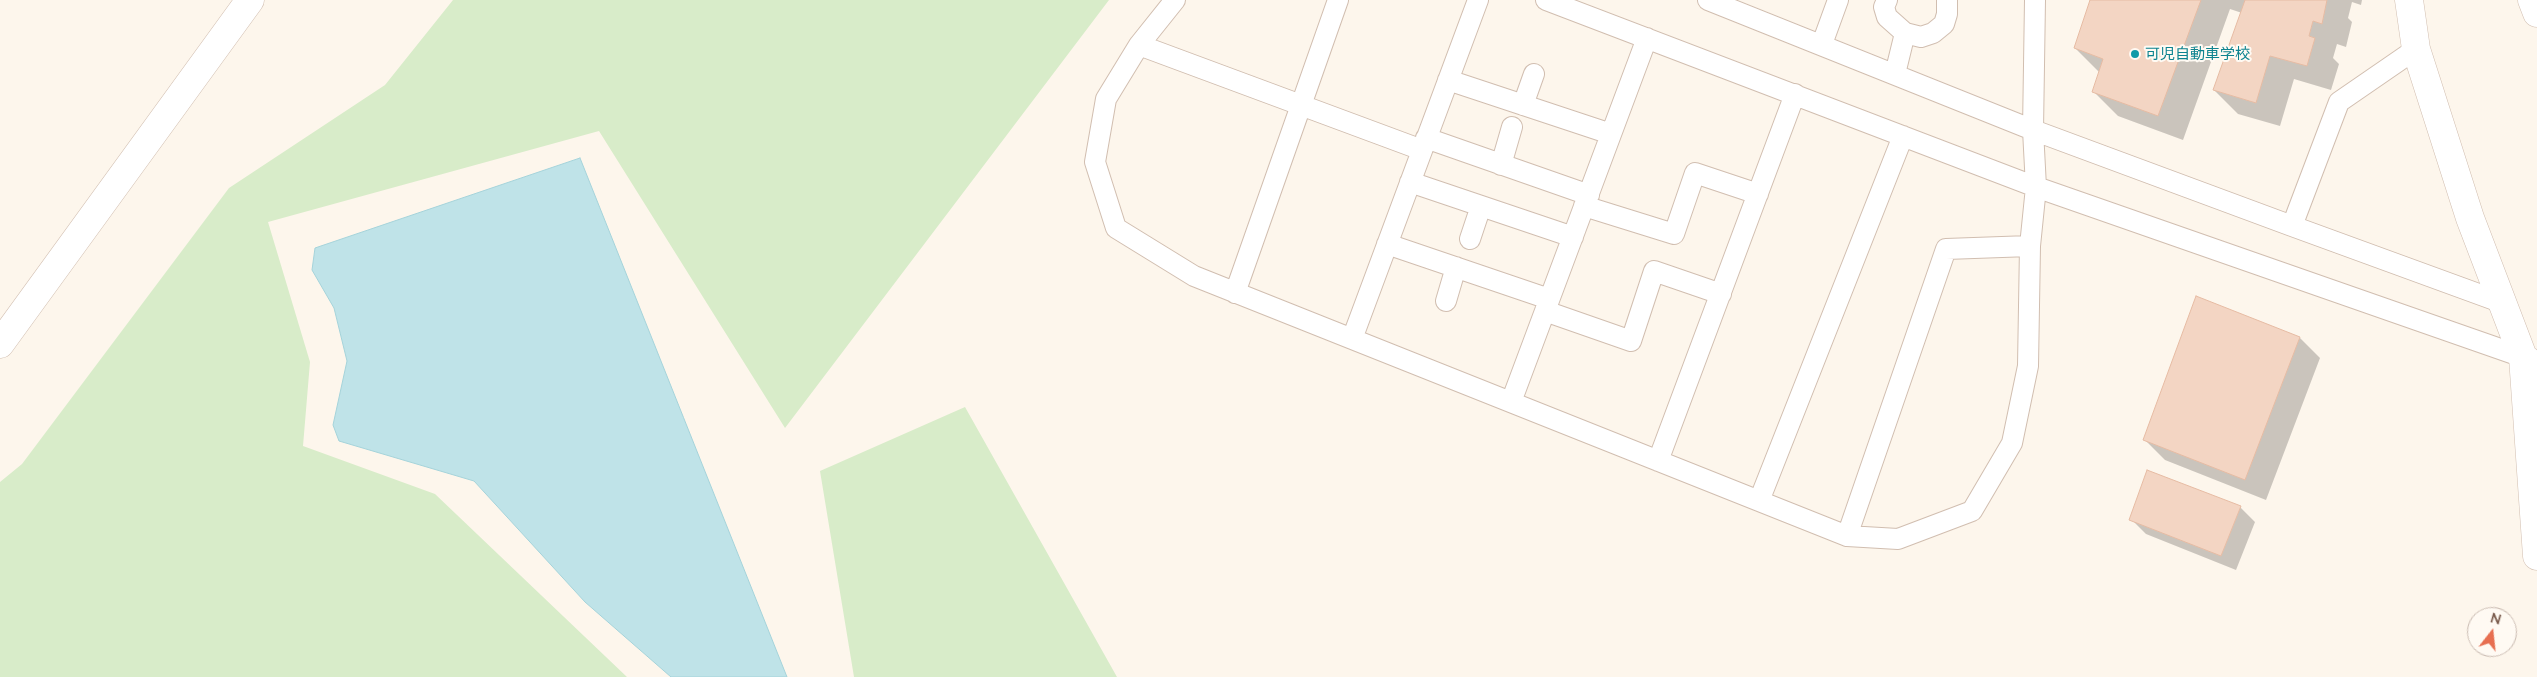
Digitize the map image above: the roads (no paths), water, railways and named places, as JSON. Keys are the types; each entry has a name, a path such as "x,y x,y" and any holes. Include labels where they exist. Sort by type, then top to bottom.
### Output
{"street":[{"path":"0,344 250,0"},
{"path":"2409,0 2416,50 2470,218 2503,303 2530,362 2537,556"},
{"path":"2532,0 2537,13"}],"lane":[{"path":"1175,0 1139,46 1106,99 1095,162 1116,228 1194,276 1235,293 1847,536 1898,539 1972,511 2012,443 2028,366 2030,246 2036,188 2033,130 2036,0"},
{"path":"1235,293 1338,0"},
{"path":"1352,339 1478,0"},
{"path":"1546,0 2036,188 2530,362"},
{"path":"1708,0 2033,130 2503,303"},
{"path":"1822,44 1838,0"},
{"path":"1886,0 1884,7 1887,17 1906,33 1921,37 1933,33 1944,24 1948,14 1946,0"},
{"path":"1895,74 1906,33"},
{"path":"1511,402 1647,38"},
{"path":"1139,46 1301,105 1424,144 1501,165 1674,234 1695,173 1758,194"},
{"path":"2292,226 2339,102 2416,50"},
{"path":"1523,105 1534,74"},
{"path":"1448,80 1611,134"},
{"path":"1658,461 1795,94"},
{"path":"1501,165 1512,127"},
{"path":"1759,501 1903,136"},
{"path":"1410,182 1573,237"},
{"path":"1470,239 1481,206"},
{"path":"1387,244 1456,267 1631,341 1654,271 1721,294"},
{"path":"1847,536 1946,249 2030,246"},
{"path":"1446,301 1456,267"}],"water":[{"path":"580,158 787,677 671,677 585,602 474,481 339,441 333,425 347,361 334,308 312,270 315,248"}],"place":[{"name":"可児自動車学校","path":"2135,54"}]}
